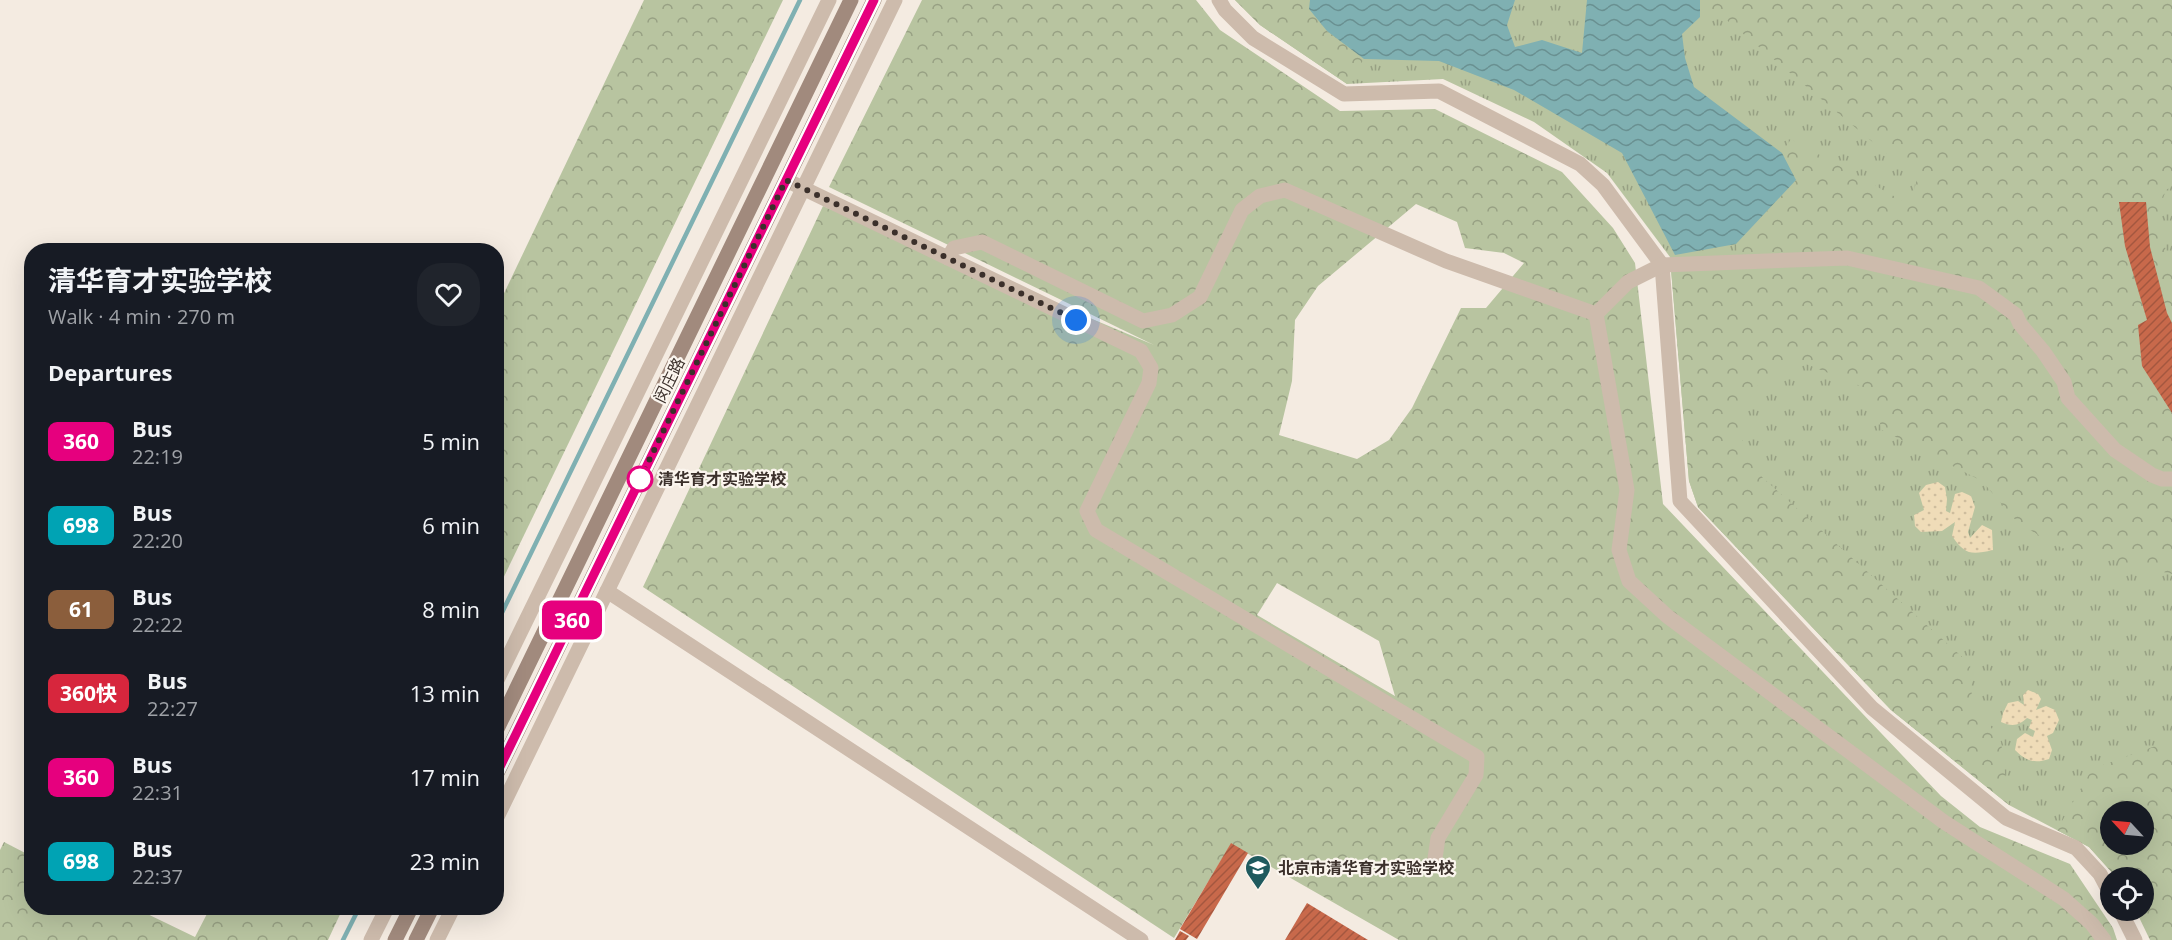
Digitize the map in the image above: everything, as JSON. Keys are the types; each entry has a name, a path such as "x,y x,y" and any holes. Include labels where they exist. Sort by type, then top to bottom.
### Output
{"main road":[{"name":"闵庄路","path":"504,715 851,0"},
{"name":"闵庄路","path":"504,759 874,0"},
{"path":"395,940 408,915"},
{"path":"416,940 428,915"}],"street":[{"name":"闵庄路","path":"504,666 829,0"},
{"path":"504,803 894,0"},
{"path":"1219,0 1225,10 1253,38 1344,94 1439,91 1580,164 1603,185 1662,265 1680,501 1872,708 2006,818 2076,848 2100,874"},
{"path":"786,180 1141,351 1151,368 1149,383 1087,510 1096,530 1478,757 1476,775 1438,837 1434,865"},
{"path":"948,258 954,248 982,242 1143,321 1172,315 1200,297 1242,210 1260,196 1285,190 1446,261 1596,314"},
{"path":"1596,314 1628,282 1662,265 1847,258 1979,288 2016,315 2020,324 2043,351 2064,382 2068,398 2115,450 2152,475 2162,479 2172,479"},
{"path":"1596,314 1627,490 1619,550 1629,581 1666,616 1944,822 2064,899 2092,924 2104,940"},
{"path":"607,591 1141,940"},
{"path":"371,940 384,915"},
{"path":"438,940 450,915"},
{"path":"2126,921 2135,940"}],"green space":[{"path":"644,0 783,0 504,577 504,293"},
{"path":"922,0 1196,0 1220,30 1340,111 1435,109 1562,172 1613,228 1635,263 1663,504 1941,796 1980,827 2070,864 2100,909 2100,921 2108,921 2117,940 1399,940 1231,844 1174,938 643,587 823,206 1154,345 829,187","holes":["1416,204 1457,222 1465,248 1504,253 1524,263 1486,308 1461,308 1412,408 1389,440 1357,459 1279,435 1292,381 1295,320 1318,286","1277,583 1379,641 1395,696 1257,615"]},
{"path":"1235,0 2172,0 2172,940 2154,921 2154,867 2107,867 2089,847 2009,805 1891,710 1698,507 1689,481 1670,257 1607,173 1534,122 1443,79 1347,84 1260,25"},
{"path":"1235,0 1310,0 1309,9 1327,31 1364,59 1347,84 1260,25"},
{"path":"1700,0 2172,0 2172,186 2166,190 2157,215 2172,275 2172,323 2167,313 2150,248 2146,202 2120,202 2125,246 2147,320 2138,326 2142,366 2172,413 2172,574 2062,548 2019,524 1982,481 1882,430 1870,390 1794,359 1741,398 1741,438 1762,477 1970,664 1972,700 2001,742 2009,805 1891,710 1698,507 1689,481 1671,270 1739,268 1736,244 1796,180 1782,153 1791,139 1910,205 1917,179 1723,17 1700,17"},
{"path":"2172,740 2172,940 2150,940 2141,921 2154,921 2154,867 2107,867 2089,847 2057,830 2092,769"},
{"path":"4,842 24,852 24,915 149,915 195,937 206,915 340,915 328,940 0,940 0,850"}],"sand":[{"path":"1938,482 1945,487 1946,511 1950,513 1955,494 1962,492 1971,496 1975,507 1968,532 1970,538 1982,525 1992,530 1993,550 1974,553 1965,550 1952,536 1955,522 1942,531 1921,532 1915,526 1914,515 1924,510 1919,493 1926,485"},
{"path":"2028,690 2038,694 2041,699 2036,710 2046,706 2055,710 2059,720 2053,733 2047,736 2052,750 2049,759 2030,760 2015,750 2017,739 2025,733 2033,737 2035,731 2029,728 2032,720 2027,718 2015,725 2001,722 2008,703 2018,701 2024,705 2023,695"}],"water":[{"path":"1310,0 1515,0 1507,25 1515,47 1542,40 1582,53 1587,0 1700,0 1700,17 1682,34 1685,58 1694,87 1782,153 1796,180 1736,244 1675,255 1622,153 1514,90 1439,61 1364,59 1327,31 1309,9"}],"building":[{"path":"2119,202 2146,202 2150,247 2167,313 2172,323 2172,413 2142,366 2138,325 2147,320 2125,246"},
{"path":"1231,843 1248,853 1197,939 1180,929"},
{"path":"1307,903 1368,940 1285,940"},
{"path":"1180,931 1189,936 1186,940 1175,940"}],"waterway":[{"path":"504,609 800,0"},
{"path":"343,940 356,915"}],"bus line":[{"name":"360","path":"504,759 874,0"}],"place":[{"name":"清华育才实验学校","path":"640,479"},
{"name":"北京市清华育才实验学校","path":"1258,891"}],"route":[{"path":"640,479 786,180 1076,320"}]}
